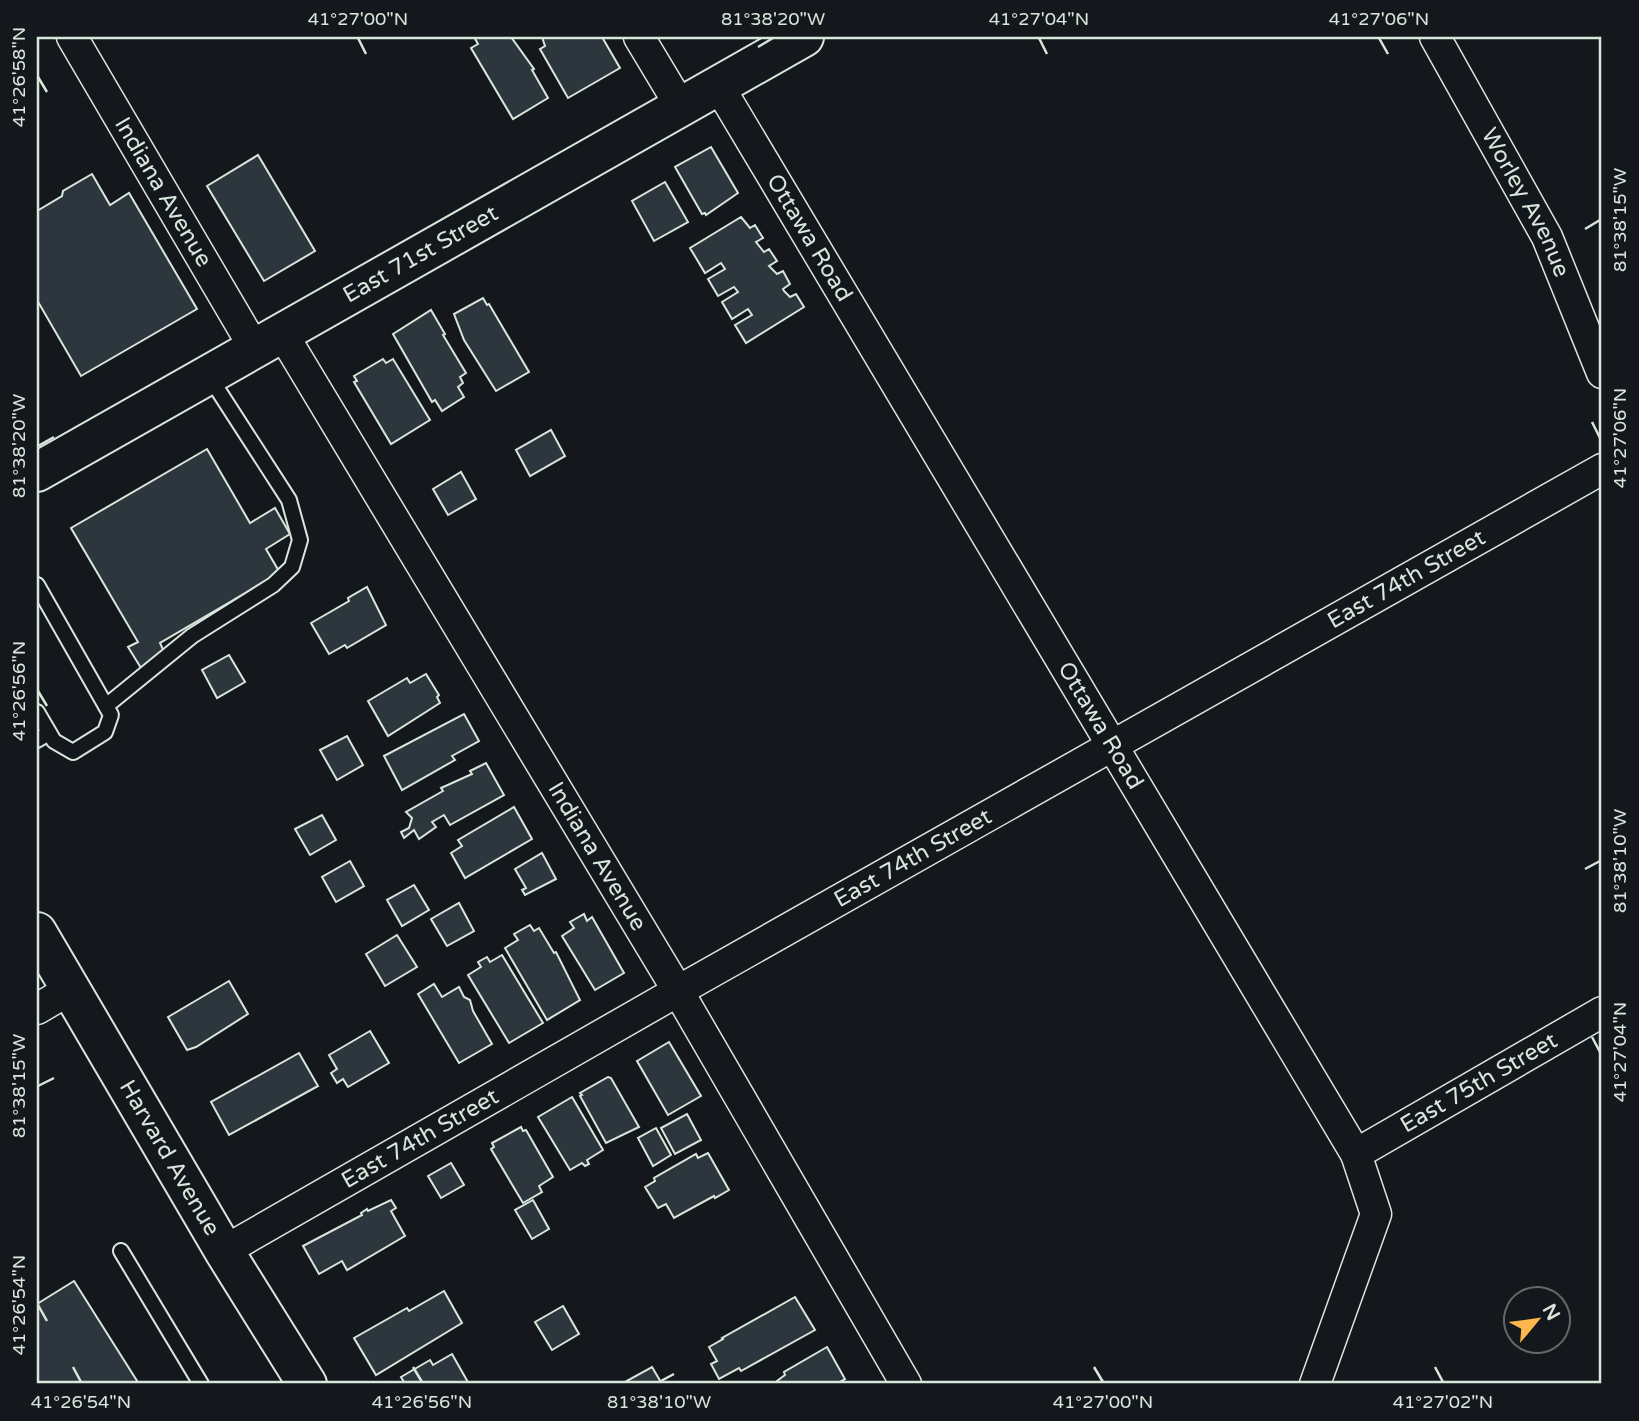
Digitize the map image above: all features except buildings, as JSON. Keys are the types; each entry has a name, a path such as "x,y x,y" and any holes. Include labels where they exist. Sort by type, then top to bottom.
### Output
{"main road":[{"name":"East 71st Street","path":"37,472 804,37"},
{"name":"Harvard Avenue","path":"37,932 224,1251 306,1384"}],"street":[{"name":"Indiana Avenue","path":"72,37 269,341 678,990 906,1384"},
{"path":"639,37 681,107"},
{"name":"Worley Avenue","path":"1436,37 1547,237 1602,373"},
{"name":"Ottawa Road","path":"718,85 1356,1154 1376,1214 1315,1384"},
{"name":"East 74th Street","path":"224,1251 678,990 1602,469"},
{"path":"37,1009 71,989"},
{"name":"East 75th Street","path":"1356,1154 1602,1012"}],"lane":[{"path":"106,706 191,636 273,585 292,567 300,540 289,500 208,375"},
{"path":"37,585 111,715 105,732 73,752 43,737 37,712"},
{"path":"121,1251 201,1384"}]}
